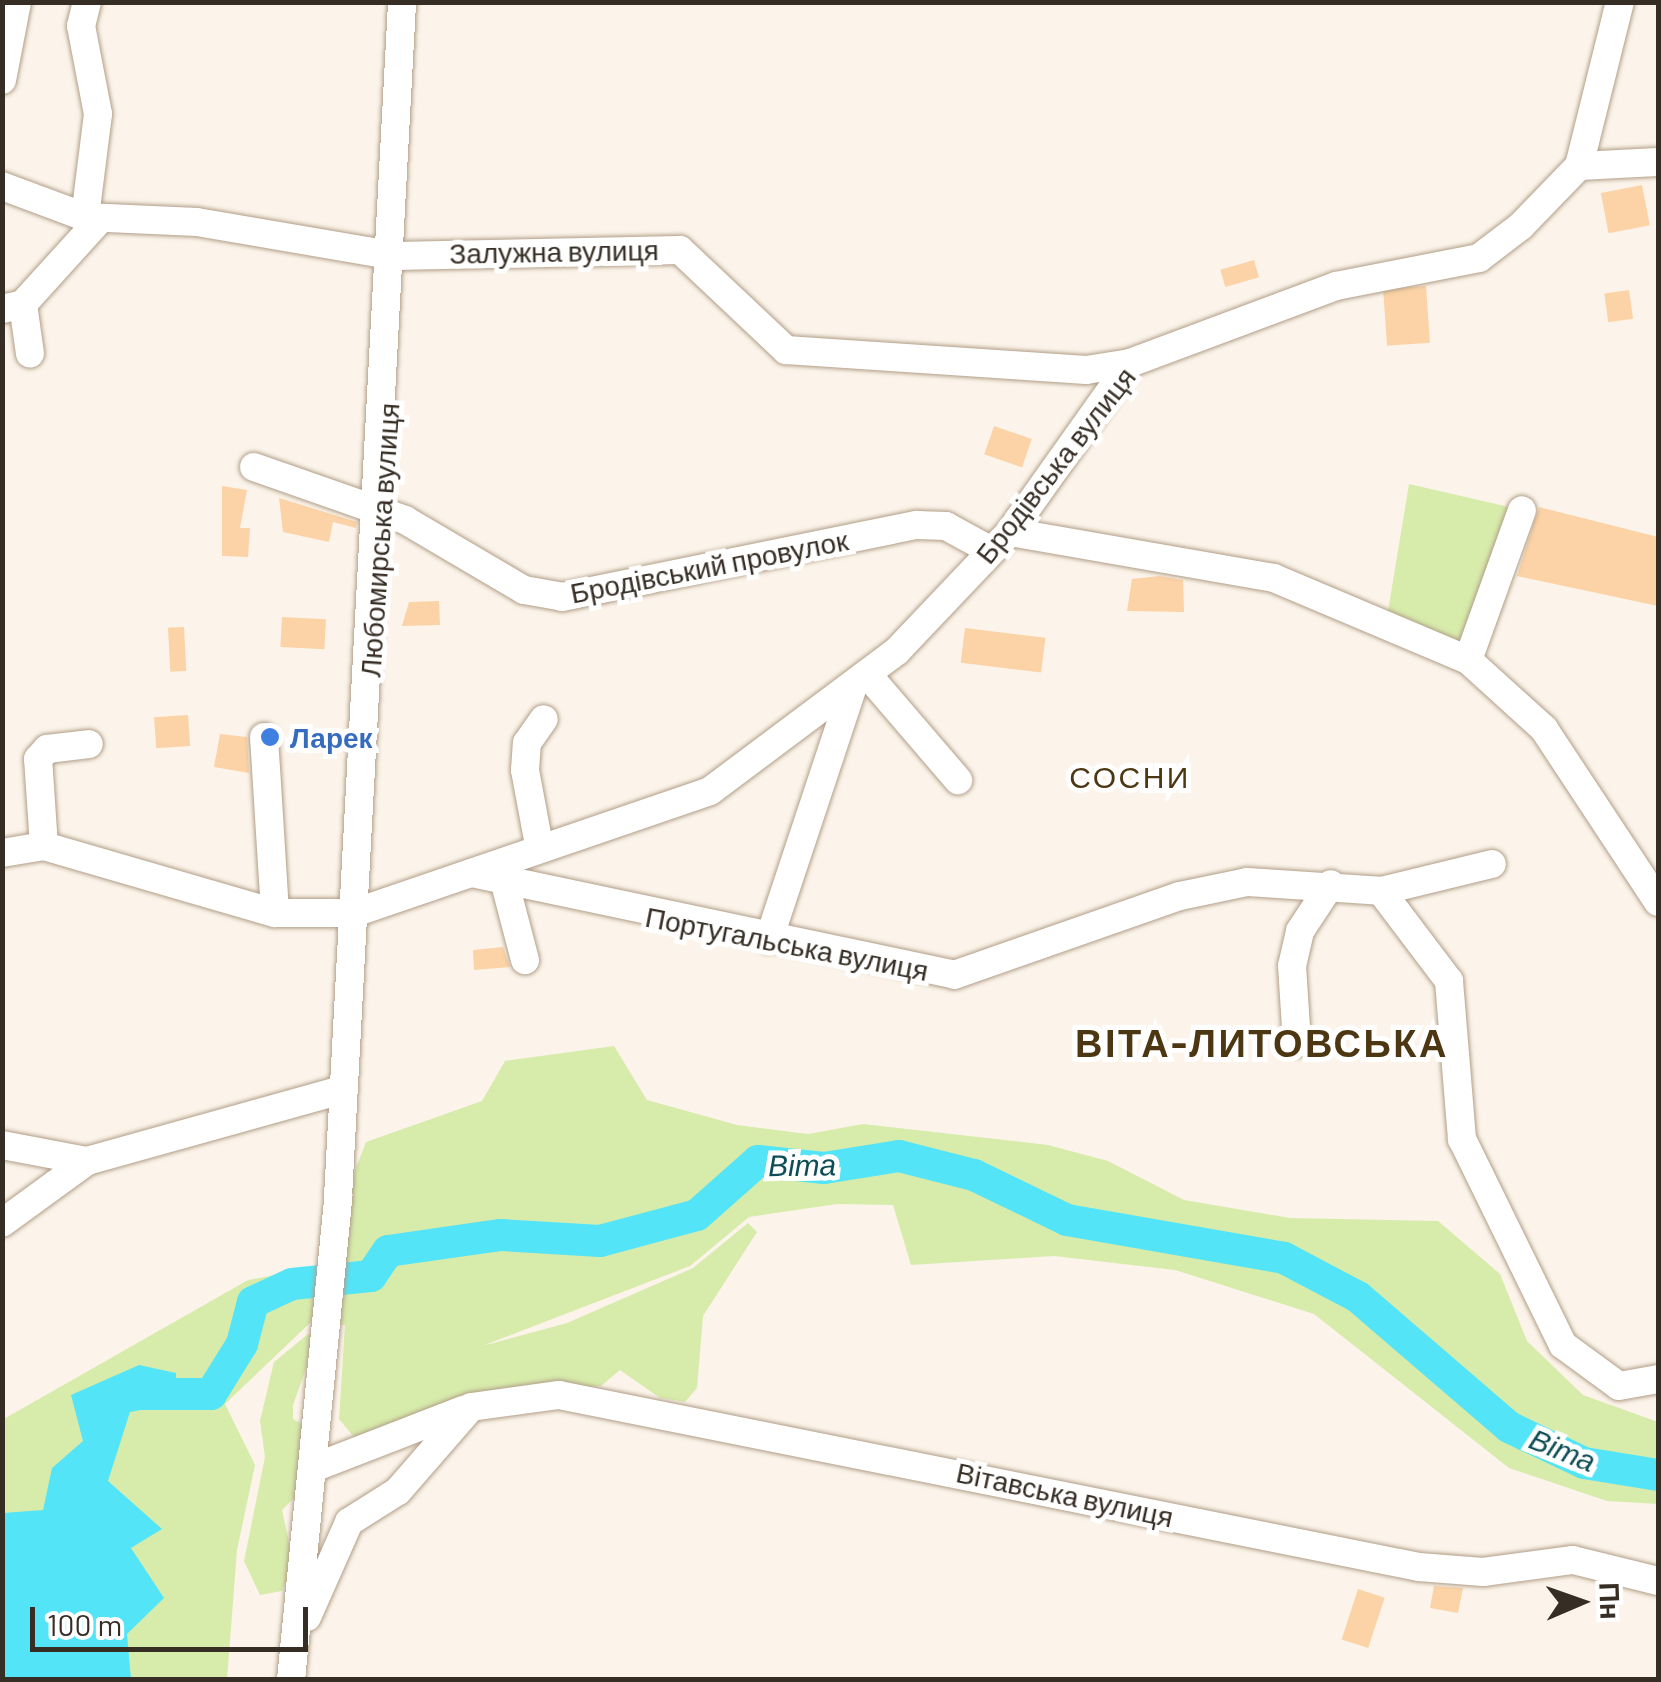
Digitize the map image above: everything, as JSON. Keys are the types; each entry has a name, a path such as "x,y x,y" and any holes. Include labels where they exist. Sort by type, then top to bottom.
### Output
{"street":[{"path":"2,80 17,2"},
{"path":"30,354 13,307 93,218 98,114 80,26 86,2"},
{"name":"Любомирська вулиця","path":"316,1466 338,1197 382,511 402,2"},
{"path":"1620,2 1579,166 1658,162"},
{"name":"Бродівська вулиця","path":"2,853 44,846 275,913 354,913 472,873 539,845 710,791 860,682 1000,541 1130,363 1336,286 1479,258 1579,166"},
{"name":"Залужна вулиця","path":"2,186 93,218 197,222 395,256 680,250 786,350 1086,370 1130,363"},
{"name":"Бродівський провулок","path":"254,467 382,511 524,590 562,597 918,525 946,526 1000,541 1274,578 1468,660 1544,730 1658,902"},
{"path":"1468,660 1522,510"},
{"path":"769,938 860,682 958,780"},
{"path":"539,845 525,770 527,743 544,718"},
{"path":"264,737 275,913"},
{"path":"44,846 38,759 47,749 89,744"},
{"path":"1492,864 1381,891 1449,981 1462,1139 1563,1345 1619,1386 1658,1380"},
{"name":"Португальська вулиця","path":"472,873 954,975 1180,896 1246,882 1331,884 1381,891"},
{"path":"504,880 526,960"},
{"path":"1297,1043 1296,949 1331,884"},
{"path":"2,1223 86,1161 342,1090"},
{"path":"2,1145 86,1161"},
{"name":"Вітавська вулиця","path":"316,1466 471,1406 559,1395 623,1402 1419,1567 1472,1572 1574,1560 1658,1581"},
{"path":"294,1646 349,1522 398,1491 471,1406"},
{"path":"292,1680 316,1466"}],"green space":[{"path":"1409,484 1509,507 1458,646 1388,611"},
{"path":"614,1046 647,1100 737,1125 808,1134 863,1124 1048,1145 1108,1161 1184,1200 1290,1218 1438,1221 1500,1274 1527,1341 1583,1395 1658,1422 1658,1504 1607,1501 1509,1468 1314,1314 1175,1270 1054,1256 911,1265 893,1205 837,1204 749,1217 690,1266 482,1346 567,1323 693,1268 748,1223 757,1232 703,1316 697,1388 685,1402 660,1398 620,1370 601,1386 467,1395 354,1437 339,1419 345,1325 312,1321 225,1404 255,1465 237,1550 227,1679 3,1679 2,1420 248,1280 318,1267 366,1142 482,1101 505,1061"},
{"path":"308,1334 318,1335 293,1405 293,1419 305,1426 298,1494 282,1510 294,1565 282,1591 260,1595 244,1561 265,1457 260,1421 274,1362"}],"water":[{"path":"139,1365 176,1373 177,1403 130,1412 108,1481 162,1529 131,1548 164,1598 127,1634 131,1679 3,1679 3,1513 43,1510 52,1468 83,1441 71,1395"}],"building":[{"path":"1642,185 1650,225 1609,233 1601,193"},
{"path":"1254,260 1259,277 1225,287 1220,270"},
{"path":"1426,286 1430,343 1387,346 1383,289"},
{"path":"1629,290 1633,319 1608,322 1604,293"},
{"path":"994,426 1032,439 1022,467 984,454"},
{"path":"222,486 247,490 240,528 250,528 248,557 222,556"},
{"path":"279,498 357,522 356,528 333,522 329,542 283,532"},
{"path":"1539,507 1658,537 1658,606 1517,576"},
{"path":"1160,576 1183,580 1184,612 1127,611 1132,579"},
{"path":"439,601 440,625 402,626 409,602"},
{"path":"282,617 326,619 324,649 280,647"},
{"path":"184,627 186,671 170,672 168,628"},
{"path":"965,628 1045,638 1041,673 961,663"},
{"path":"188,715 190,746 156,748 154,717"},
{"path":"220,734 247,737 249,773 214,767"},
{"path":"503,947 510,967 474,970 473,950"},
{"path":"1434,1586 1463,1588 1458,1613 1430,1608"},
{"path":"1358,1589 1385,1598 1368,1648 1342,1639"}],"waterway":[{"name":"Віта","path":"133,1394 211,1394 242,1344 253,1302 292,1284 371,1276 388,1251 501,1235 600,1241 697,1215 758,1161 824,1168 899,1156 974,1175 1067,1220 1284,1258 1358,1297 1509,1427 1584,1463 1658,1475"}],"place":[{"name":"Ларек","path":"270,737"}],"district":[{"name":"СОСНИ","path":"1130,776"},
{"name":"ВІТА-ЛИТОВСЬКА","path":"1262,1043"}]}
